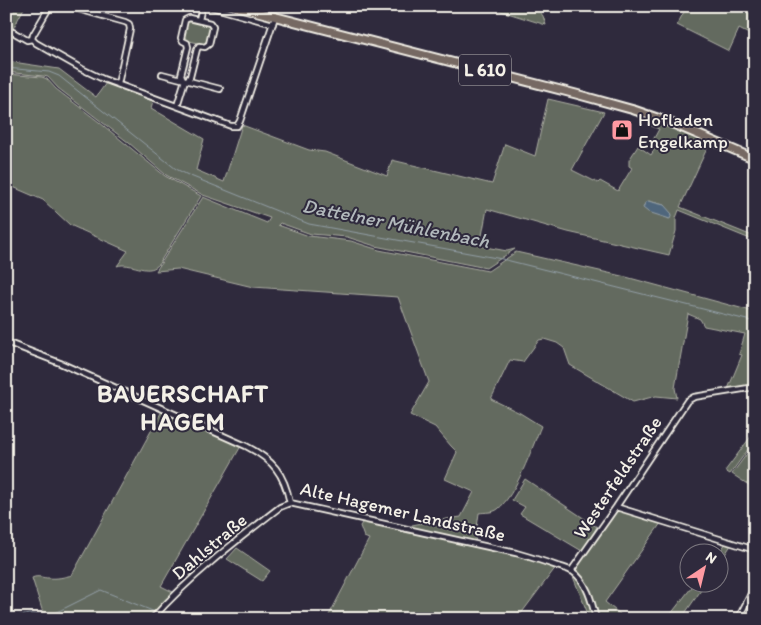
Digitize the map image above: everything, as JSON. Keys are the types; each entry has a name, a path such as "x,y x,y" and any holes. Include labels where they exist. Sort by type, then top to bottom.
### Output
{"main road":[{"name":"L 610","path":"234,6 274,20 634,110 669,122 755,159"}],"street":[{"path":"32,39 50,6"},
{"path":"66,6 129,24 130,29 118,84"},
{"path":"199,20 202,6"},
{"path":"13,32 27,40 32,39 102,79 231,126 237,126 274,20 208,6"},
{"path":"177,106 185,79 190,77 197,49 199,46 208,46 213,27 210,23 189,18 184,20 180,37 188,47 181,75 185,79"},
{"path":"162,74 220,89"},
{"name":"Alte Hagemer Landstraße","path":"6,342 60,363 260,453 273,464 284,481 290,503 516,553 571,571"},
{"name":"Westerfeldstraße","path":"571,571 687,401 694,397 755,388"},
{"name":"Dahlstraße","path":"152,619 166,602 212,562 280,508 290,503"},
{"path":"616,507 755,550"},
{"path":"571,571 580,578 586,588 596,619"},
{"path":"740,619 740,615 755,586"}],"green space":[{"path":"6,6 25,6 6,42"},
{"path":"485,6 536,6 543,16 546,25"},
{"path":"687,6 755,6 755,37 739,29 729,51 677,25"},
{"path":"190,20 208,25 210,28 206,42 203,44 185,40 183,36 187,23"},
{"path":"6,61 59,69 96,97 106,83 153,101 151,108 204,139 196,170 224,182 242,125 309,150 325,152 387,176 392,160 492,184 505,144 535,156 548,99 604,112 572,170 598,183 600,181 618,191 632,168 629,166 629,160 638,146 651,155 657,145 652,142 659,129 649,125 652,121 709,144 680,207 755,237 755,241 679,210 676,218 676,231 669,255 568,232 487,209 480,246 507,251 515,249 486,268 375,246 347,237 311,234 280,223 278,225 309,236 351,241 379,250 488,271 516,252 626,277 755,312 755,386 728,389 742,355 739,354 745,334 704,326 700,319 688,314 675,388 677,398 656,396 633,402 570,365 564,348 557,343 544,339 539,340 523,362 510,360 491,399 541,426 523,470 505,502 496,510 479,513 475,542 412,528 412,525 461,517 474,492 445,479 457,452 435,427 410,415 429,382 398,297 253,287 178,269 156,271 203,197 267,223 270,218 203,195 166,175 129,143 58,88 48,77 6,72","holes":["649,201 664,205 669,219 645,203"]},
{"path":"6,74 47,79 56,89 165,176 201,196 158,265 149,269 127,265 117,266 128,251 70,225 43,200 6,184"},
{"path":"162,411 241,446 161,586 173,592 149,619 116,619 109,613 104,619 45,619 32,578 58,578 72,575"},
{"path":"755,431 755,440 730,474 725,471"},
{"path":"752,447 755,449 755,489 732,474"},
{"path":"525,479 597,527 582,551 520,514 525,507 512,500"},
{"path":"617,509 661,523 605,602 626,619 590,619 572,574"},
{"path":"364,520 379,526 510,554 556,567 517,619 327,619 369,539 364,537 360,526"},
{"path":"237,548 270,571 262,581 227,559"},
{"path":"688,592 700,592 681,619 667,619"}],"water":[{"path":"648,201 664,205 672,214 670,219 648,212 643,208"}],"waterway":[{"name":"Dattelner Mühlenbach","path":"6,68 49,72 59,76 176,169 309,224 502,259 755,322"},
{"path":"6,619 29,614 49,615 101,590 155,612"},
{"path":"158,614 166,619"}],"place":[{"name":"Hofladen Engelkamp","path":"622,130"}],"district":[{"name":"BAUERSCHAFT HAGEM","path":"183,408"}]}
